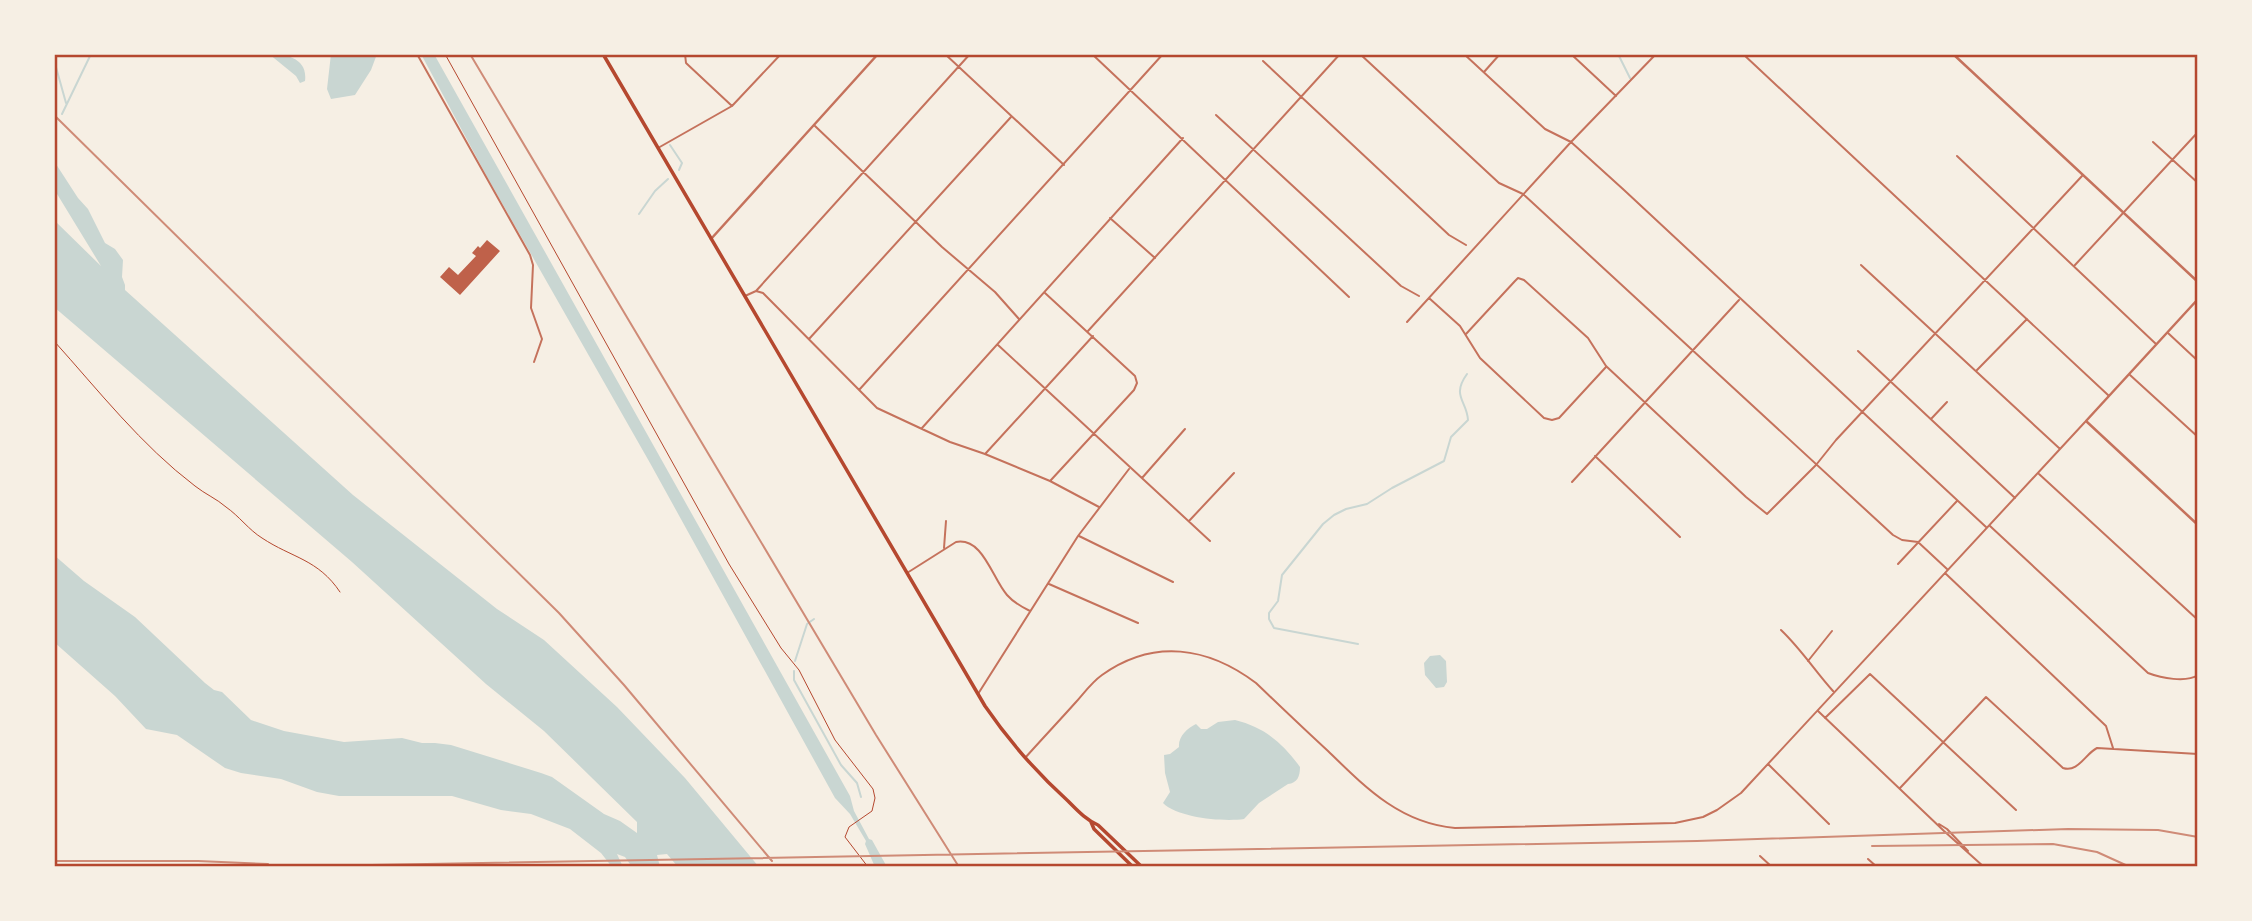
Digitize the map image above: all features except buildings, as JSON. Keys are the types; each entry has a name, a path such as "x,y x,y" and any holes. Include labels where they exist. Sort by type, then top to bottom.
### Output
{"main road":[{"path":"603,54 978,695 1025,759 1142,867"},
{"path":"1091,822 1094,830 1133,867"}],"street":[{"path":"417,54 530,255 533,265 531,308 542,339 534,362"},
{"path":"658,148 732,106 781,54"},
{"path":"711,239 878,54"},
{"path":"945,54 1064,165"},
{"path":"744,297 756,291 970,54"},
{"path":"1092,54 1349,297"},
{"path":"859,390 1163,54"},
{"path":"1088,331 1340,54"},
{"path":"1360,54 1499,183 1523,194 1893,535 1902,540 1918,542 2106,726 2113,749"},
{"path":"1464,54 1545,129 1571,142 2148,673 2193,679 2198,675"},
{"path":"1483,72 1500,54"},
{"path":"1571,54 1617,97"},
{"path":"1406,322 1571,142 1656,54"},
{"path":"1743,54 2109,397"},
{"path":"1953,54 2198,282"},
{"path":"684,55 686,63 732,106"},
{"path":"1263,61 1449,235 1466,246"},
{"path":"1216,115 1401,286 1419,296"},
{"path":"808,340 1011,117"},
{"path":"814,126 915,222 970,268 1019,320"},
{"path":"2074,266 2198,132"},
{"path":"922,429 1182,138"},
{"path":"2153,142 2198,183"},
{"path":"1957,156 2156,345"},
{"path":"1466,334 1518,278 1524,280 1588,338 1606,366 1767,514 1816,465 1890,381 2082,176"},
{"path":"1110,217 1155,258"},
{"path":"1861,265 2060,449"},
{"path":"756,291 763,293 877,408 950,442 1050,481 1099,507"},
{"path":"1044,292 1135,376 1137,383 1134,390 1050,481"},
{"path":"1429,298 1460,326 1480,358 1544,418 1559,418 1606,366"},
{"path":"1572,482 1740,298"},
{"path":"1025,759 1100,676 1142,656 1176,651 1214,658 1236,668 1256,683 1373,794 1411,818 1439,826 1657,825 1682,822 1717,810 1741,793 2198,299"},
{"path":"1977,371 2027,319"},
{"path":"2167,333 2198,361"},
{"path":"985,454 1093,336"},
{"path":"997,344 1210,541"},
{"path":"1858,351 2015,498"},
{"path":"2129,374 2198,437"},
{"path":"1930,419 1947,402"},
{"path":"2086,421 2198,525"},
{"path":"1142,478 1185,429"},
{"path":"1595,456 1680,537"},
{"path":"978,695 1078,536 1130,467"},
{"path":"1188,521 1234,473"},
{"path":"2038,473 2198,620"},
{"path":"1898,564 1958,500"},
{"path":"944,549 946,521"},
{"path":"1078,536 1174,582"},
{"path":"906,573 956,542 965,540 975,546 1007,595 1031,612"},
{"path":"1048,583 1138,623"},
{"path":"1781,630 1800,648 1807,661 1834,692"},
{"path":"1807,661 1832,631"},
{"path":"1825,718 1870,674 2016,810"},
{"path":"1900,788 1986,697 2063,768 2069,770 2097,748 2198,754"},
{"path":"1817,710 1938,824 1947,828 1984,867"},
{"path":"1768,764 1829,824"},
{"path":"1760,856 1772,867"},
{"path":"1868,859 1877,867"}],"path":[{"path":"445,54 729,564 781,648 799,670 835,740 869,782 875,798 874,805 868,816 854,824 845,837 868,867"},
{"path":"54,341 122,419 160,456 262,538 317,565 330,576 340,592"}],"shaded area":[{"path":"269,54 289,56 299,62 305,73 305,81 300,83 296,76"},
{"path":"331,54 377,54 371,70 355,95 331,99 327,89"},
{"path":"421,54 434,54 850,796 854,811 887,867 875,867 866,841 850,814 835,798"},
{"path":"54,161 88,209 105,243 115,249 123,260 122,277 125,290 353,495 497,609 544,640 617,707 685,778 759,867 678,867 667,854 657,855 660,867 632,867 625,857 617,854 623,867 612,867 601,853 570,829 531,814 501,810 452,796 339,796 317,792 281,779 225,768 177,735 146,729 115,696 54,642 54,555 84,581 135,617 205,683 222,692 251,720 284,731 344,742 402,738 422,743 451,745 552,777 604,814 637,833 637,822 544,731 486,684 352,562 54,307 54,220 101,266 54,189"},
{"path":"1440,655 1446,661 1447,682 1444,687 1436,688 1425,675 1424,663 1430,656"},
{"path":"1235,720 1264,732 1287,751 1300,767 1296,781 1259,803 1244,819 1225,820 1190,815 1163,803 1170,792 1164,755 1179,747 1184,733 1196,724 1201,729 1207,729 1218,722"}],"waterway":[{"path":"62,114 91,54"},
{"path":"1618,54 1630,78"},
{"path":"54,60 66,103"},
{"path":"670,145 682,163 679,170"},
{"path":"639,214 655,191 668,179"},
{"path":"1358,644 1274,628 1269,613 1278,601 1282,575 1323,524 1334,515 1367,504 1444,461 1451,437 1468,420 1460,393 1467,374"},
{"path":"795,661 807,624 814,619"},
{"path":"794,671 794,680 841,765 857,783 861,797"}],"railway":[{"path":"470,54 876,735 959,867"},
{"path":"54,115 559,613 624,685 772,861"},
{"path":"260,867 1697,841 2068,829 2158,830 2198,837"},
{"path":"1872,846 2053,844 2097,852 2130,867"},
{"path":"54,861 268,864"}]}
